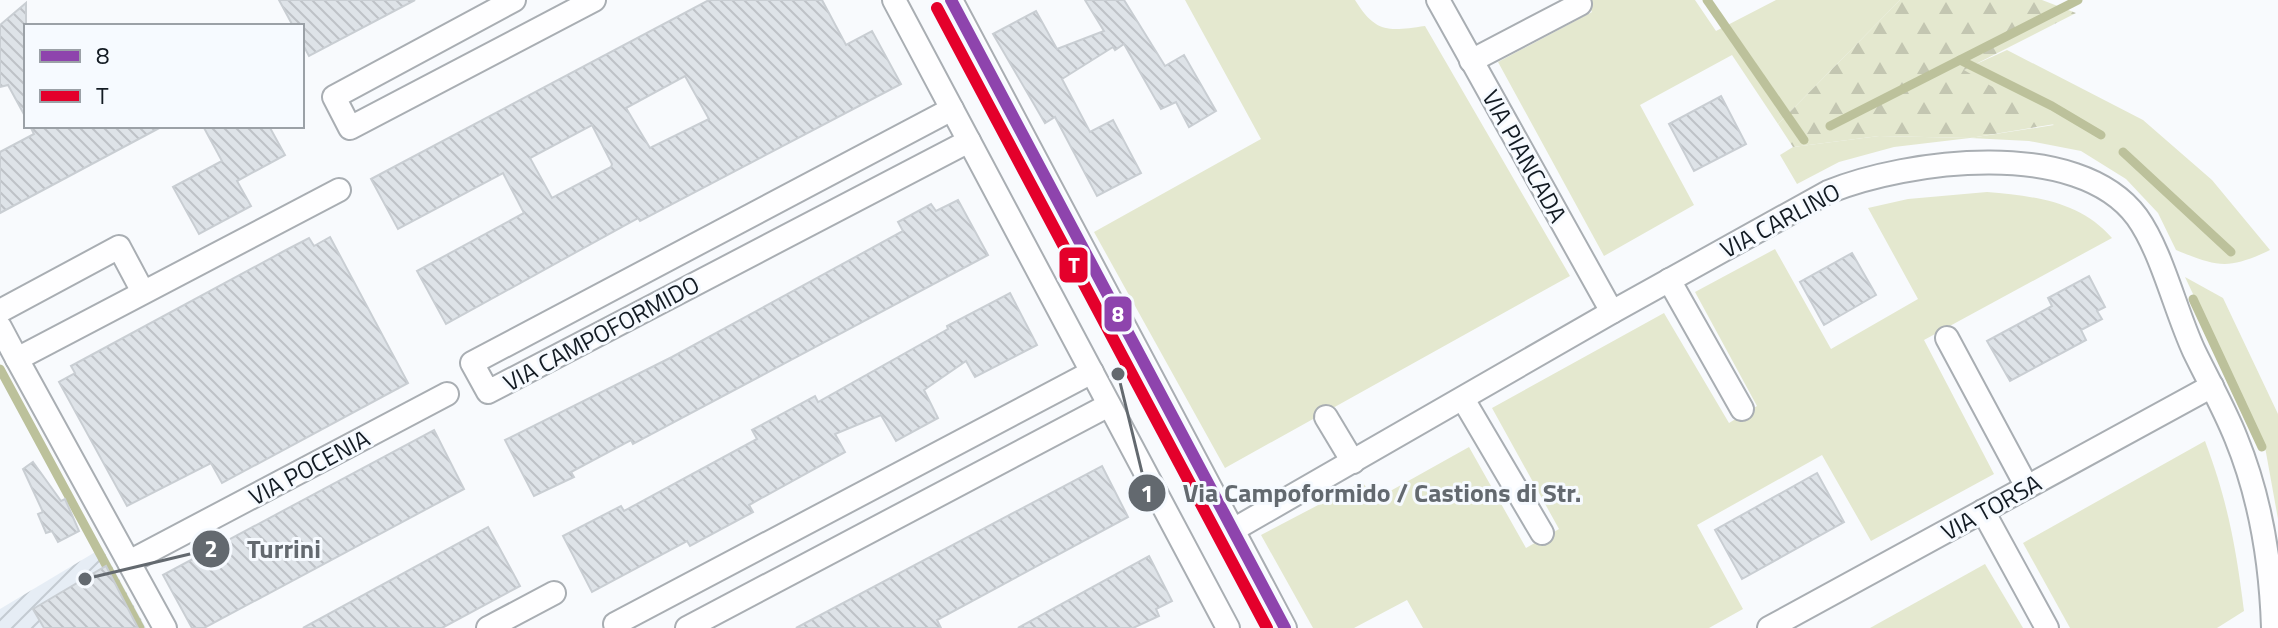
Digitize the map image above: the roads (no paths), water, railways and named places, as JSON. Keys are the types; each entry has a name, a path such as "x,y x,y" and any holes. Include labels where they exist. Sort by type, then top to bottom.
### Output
{"street":[{"path":"514,0 334,97 350,128 594,0"},
{"path":"894,0 1228,628"},
{"path":"951,0 1284,628"},
{"name":"VIA PIANCADA","path":"1438,0 1612,312"},
{"path":"1471,61 1580,4"},
{"name":"VIA CAMPOFORMIDO","path":"952,109 472,363 488,392 969,141"},
{"name":"VIA CARLINO","path":"1233,530 1612,312 1845,185 1946,164 2024,163 2082,178 2106,190 2137,218 2236,438 2254,490 2265,536 2273,628"},
{"path":"17,359 339,190"},
{"path":"0,311 119,247 143,292"},
{"path":"1669,280 1742,409"},
{"path":"0,327 165,628"},
{"path":"1947,338 2027,487"},
{"path":"617,628 615,624 1092,372"},
{"name":"VIA TORSA","path":"1769,628 2212,386"},
{"name":"VIA POCENIA","path":"129,562 447,394"},
{"path":"1463,399 1542,533"},
{"path":"687,628 1109,405"},
{"path":"1326,417 1353,462"},
{"path":"1983,511 2047,628"},
{"path":"488,628 554,593"}],"waterway":[{"path":"1707,0 1804,140"},
{"path":"1830,126 2078,0"},
{"path":"1960,60 2052,106 2101,135"},
{"path":"2123,152 2231,252"},
{"path":"2193,299 2262,447"},
{"path":"0,369 140,628"}],"place":[{"name":"Via Campoformido / Castions di Str.","path":"1118,374"},
{"name":"Turrini","path":"85,579"}]}
